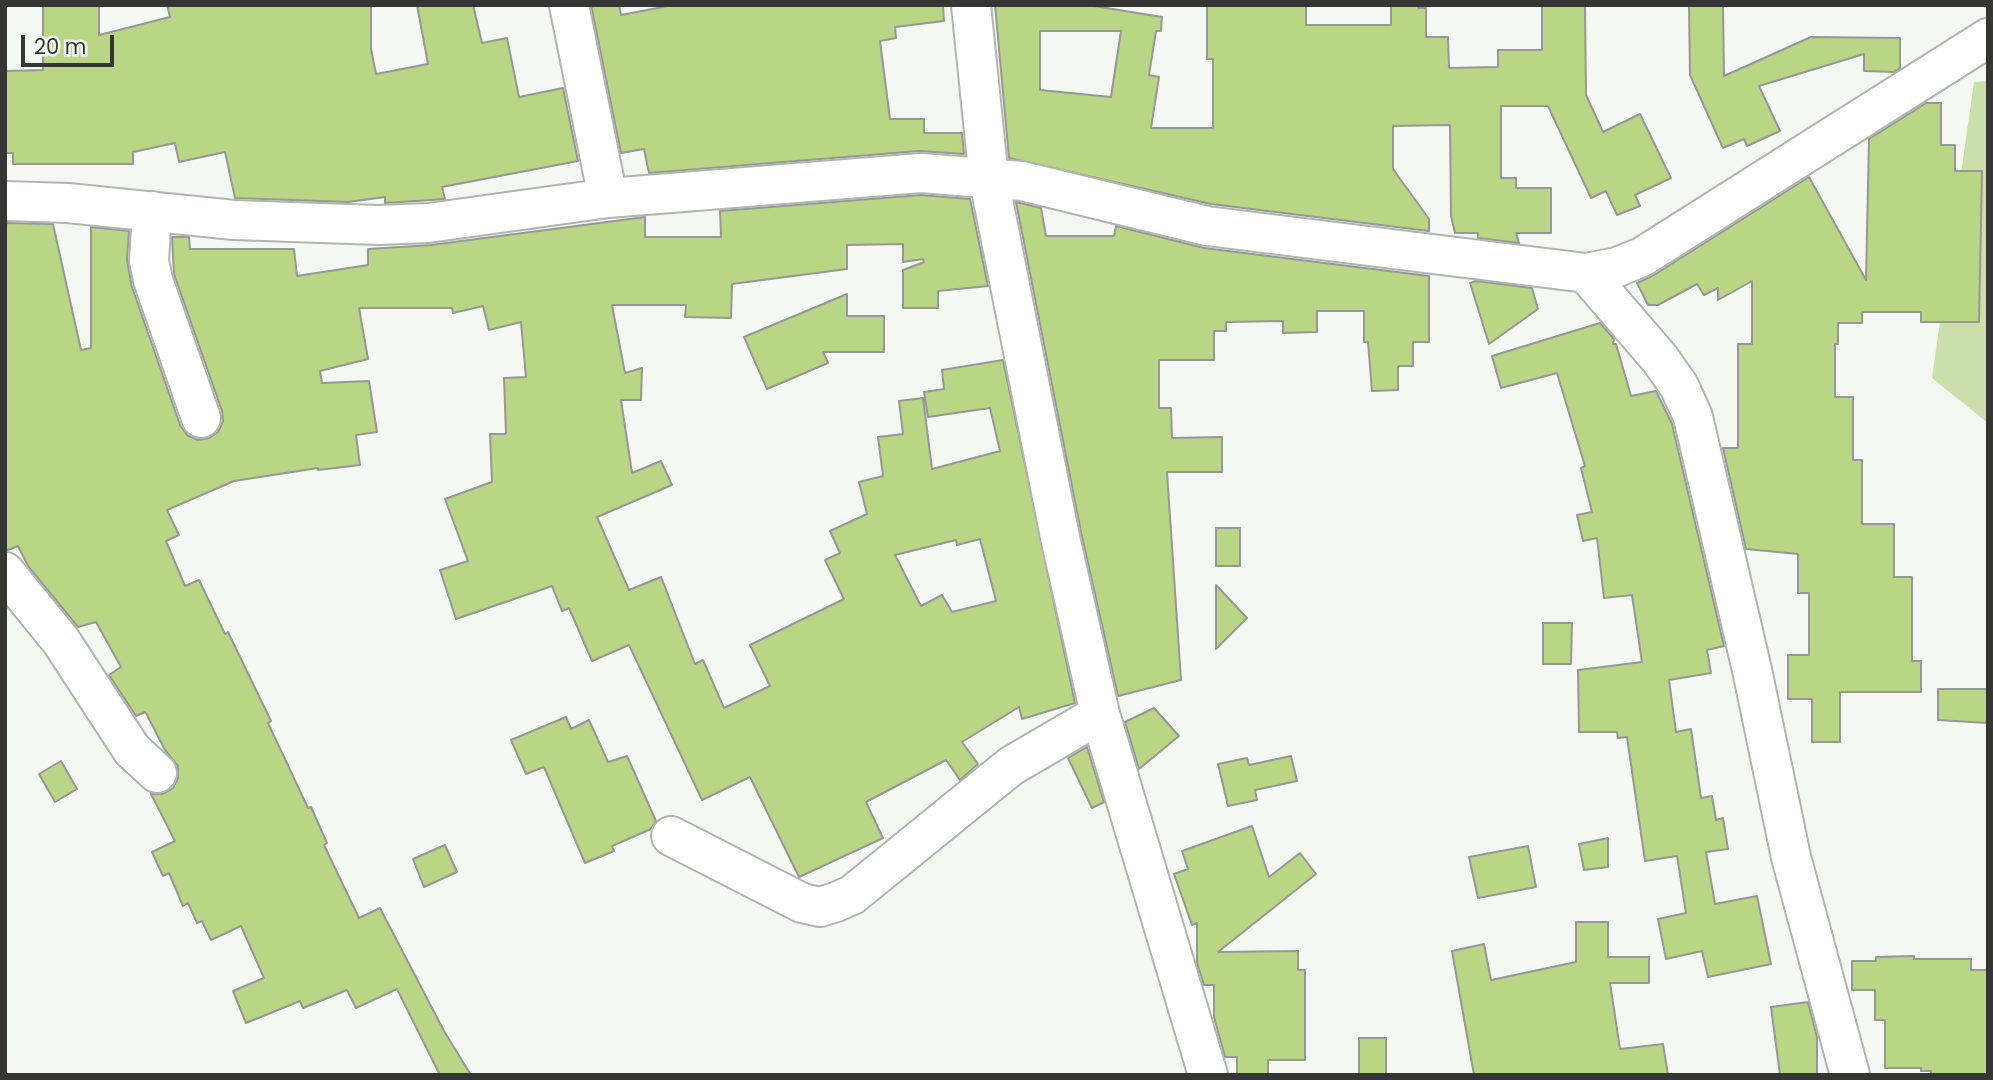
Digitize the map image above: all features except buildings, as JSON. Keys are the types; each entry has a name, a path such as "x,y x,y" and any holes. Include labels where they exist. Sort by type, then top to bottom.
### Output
{"street":[{"path":"569,5 608,198"},
{"path":"971,5 989,180 1060,537 1100,714 1208,1075"},
{"path":"5,201 68,203 234,220 379,225 441,222 608,198 921,173 1022,181 1207,226 1586,273 1617,267 1642,257 1988,38"},
{"path":"152,211 149,261 153,281 201,418"},
{"path":"1586,273 1660,359 1679,386 1693,417 1752,670 1788,845 1850,1075"},
{"path":"5,572 61,641 132,750 157,774"},
{"path":"671,836 802,903 820,906 836,902 852,895 1012,766 1100,714"}],"green space":[{"path":"1988,81 1988,423 1932,378 1974,82"}]}
